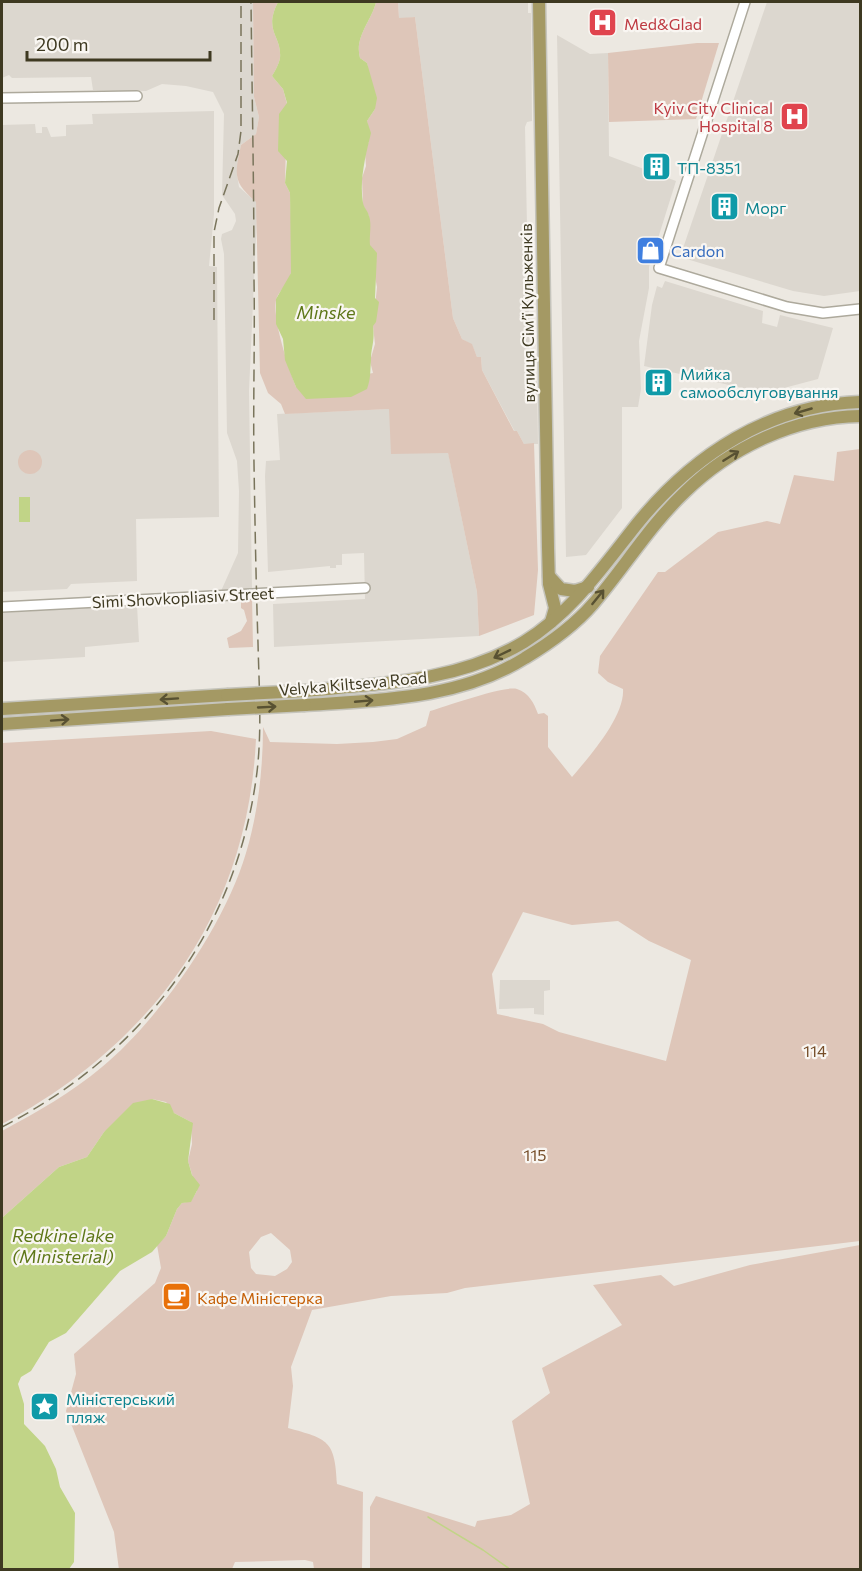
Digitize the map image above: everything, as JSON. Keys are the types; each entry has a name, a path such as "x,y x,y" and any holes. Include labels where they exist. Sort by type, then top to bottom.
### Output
{"main road":[{"name":"вулиця Сімʼї Кульженків","path":"539,2 548,576 555,608 551,622"},
{"path":"548,576 561,589 575,591 588,587 659,497 693,466 727,441 751,428 807,409 861,402"},
{"name":"Velyka Kiltseva Road","path":"2,724 305,705 423,694 450,689 505,669 554,639 578,619 664,514 706,473 747,446 786,430 830,419 861,416"},
{"name":"Velyka Kiltseva Road","path":"2,709 304,691 417,680 452,672 507,652 551,622 588,587"}],"street":[{"path":"745,2 659,268 787,307 823,313 861,309"},
{"path":"2,98 137,96"},
{"name":"Simi Shovkopliasiv Street","path":"2,607 365,588"}],"shaded area":[{"path":"2,2 253,2 254,97 259,117 256,134 241,145 237,175 239,187 256,202 257,215 249,391 252,589 221,591 238,553 239,491 237,461 227,433 224,254 221,239 222,234 232,230 236,221 235,214 222,195 224,114 213,92 186,86 162,84 146,91 93,90 91,77 12,78 9,75 2,78"},
{"path":"398,2 528,2 528,13 531,13 532,121 527,122 525,127 530,373 537,373 538,444 524,444 517,431 515,432 482,370 481,357 477,357 472,345 462,339 453,318 415,17 399,19"},
{"name":"Kyiv City Clinical Hospital 8","path":"767,2 860,2 860,291 824,296 793,291 680,257"},
{"path":"557,35 590,54 608,53 609,156 676,181 649,267 649,288 639,341 641,389 638,407 622,407 622,508 586,555 566,557"},
{"path":"214,111 214,214 209,266 217,267 219,517 136,519 137,581 71,584 67,589 2,592 2,125 35,124 36,133 42,133 42,127 47,127 51,137 66,136 66,125 93,124 92,114"},
{"path":"665,281 763,311 762,323 777,327 780,315 833,328 818,379 765,393 644,366 652,305 657,286 662,288"},
{"path":"389,409 448,452 477,592 479,636 274,647 273,604 365,599 364,553 342,554 342,565 336,565 336,568 330,568 330,566 268,572 265,476 266,461 280,460 277,414"},
{"path":"137,605 139,642 85,647 85,657 2,662 2,613"},
{"path":"500,980 550,980 550,990 544,991 544,1015 534,1014 534,1008 499,1009"}],"green space":[{"path":"253,2 278,2 272,20 280,58 272,76 283,89 287,104 285,183 290,193 293,255 290,277 277,297 276,316 281,342 296,387 373,373 370,361 375,344 373,326 377,287 369,245 369,216 363,205 362,178 366,166 365,152 369,141 367,121 375,109 367,63 360,58 359,43 376,2 398,2 399,18 415,17 453,318 462,339 472,344 477,357 481,357 482,370 514,431 517,431 524,444 534,443 538,570 534,615 479,636 477,592 448,453 391,454 389,409 285,414 281,404 268,393 260,373 256,202 248,195 237,177 241,145 256,134 259,117 254,97"},
{"path":"697,43 719,43 696,119 609,122 608,53"},
{"path":"860,449 860,1241 465,1288 447,1293 391,1296 312,1310 291,1367 293,1386 288,1428 312,1435 327,1444 334,1458 337,1484 363,1492 362,1569 314,1569 313,1562 305,1560 235,1562 232,1569 119,1570 114,1532 66,1411 76,1374 74,1354 155,1283 161,1268 157,1245 166,1236 177,1209 182,1203 191,1201 197,1191 188,1161 192,1144 191,1122 174,1113 166,1102 152,1099 104,1132 87,1157 59,1167 3,1217 2,1223 2,1131 66,1094 102,1067 146,1024 188,969 223,910 246,853 259,791 263,727 270,742 337,744 397,739 426,726 430,711 489,693 517,689 525,693 538,714 544,713 548,716 548,747 572,777 605,735 622,700 623,689 608,682 598,673 600,656 658,572 665,572 718,532 767,521 780,524 794,475 834,481 837,452","holes":["523,912 572,925 618,921 649,941 691,960 666,1061 559,1032 543,1024 497,1014 492,974","271,1233 290,1250 292,1262 287,1269 275,1276 256,1274 251,1268 249,1252 261,1237"]},
{"path":"30,450 39,453 42,462 39,471 30,474 21,471 18,462 21,453"},
{"path":"241,597 252,597 253,647 229,648 227,638 241,631 247,621 244,610 241,608"},
{"path":"211,731 256,739 249,802 234,861 212,916 183,966 147,1012 104,1054 56,1091 2,1124 2,743"},
{"path":"860,1245 860,1569 370,1569 370,1507 376,1496 475,1527 477,1521 511,1515 530,1504 512,1421 550,1393 542,1368 622,1325 593,1285 661,1275 674,1286 750,1265"}],"water":[{"name":"Minske","path":"278,2 376,2 361,36 359,50 360,58 367,63 377,98 375,109 367,121 371,133 362,185 363,203 370,219 370,245 377,253 375,298 379,302 376,322 373,326 370,378 367,389 351,397 306,399 296,387 285,360 283,339 276,324 276,299 291,273 290,193 285,183 287,161 278,151 279,114 287,103 283,89 272,76 280,58 272,20"},
{"path":"19,497 30,497 30,522 19,522"},
{"name":"Redkine lake (Ministerial)","path":"152,1099 170,1104 174,1113 193,1123 188,1161 192,1175 200,1185 191,1202 182,1203 177,1209 166,1236 152,1252 120,1271 66,1333 49,1342 31,1371 21,1377 18,1384 24,1404 24,1424 45,1446 56,1469 60,1487 75,1513 74,1562 69,1569 2,1569 3,1217 59,1167 87,1157 104,1132 133,1103"}],"waterway":[{"path":"428,1517 511,1570"}],"railway":[{"path":"214,320 214,232 219,208 238,154 241,131 241,2"},
{"path":"2,1127 52,1098 98,1064 139,1025 174,982 204,935 228,884 246,830 257,772 260,724 254,464 251,2"}],"place":[{"name":"Med&Glad","path":"603,23"},
{"name":"Kyiv City Clinical Hospital 8","path":"794,116"},
{"name":"ТП-8351","path":"656,167"},
{"name":"Морг","path":"724,207"},
{"name":"Cardon","path":"650,250"},
{"name":"Мийка самообслуговування","path":"659,382"},
{"name":"Кафе Міністерка","path":"176,1297"},
{"name":"Міністерський пляж","path":"45,1407"}],"park label":[{"name":"114","path":"815,1050"},
{"name":"115","path":"535,1154"}]}
